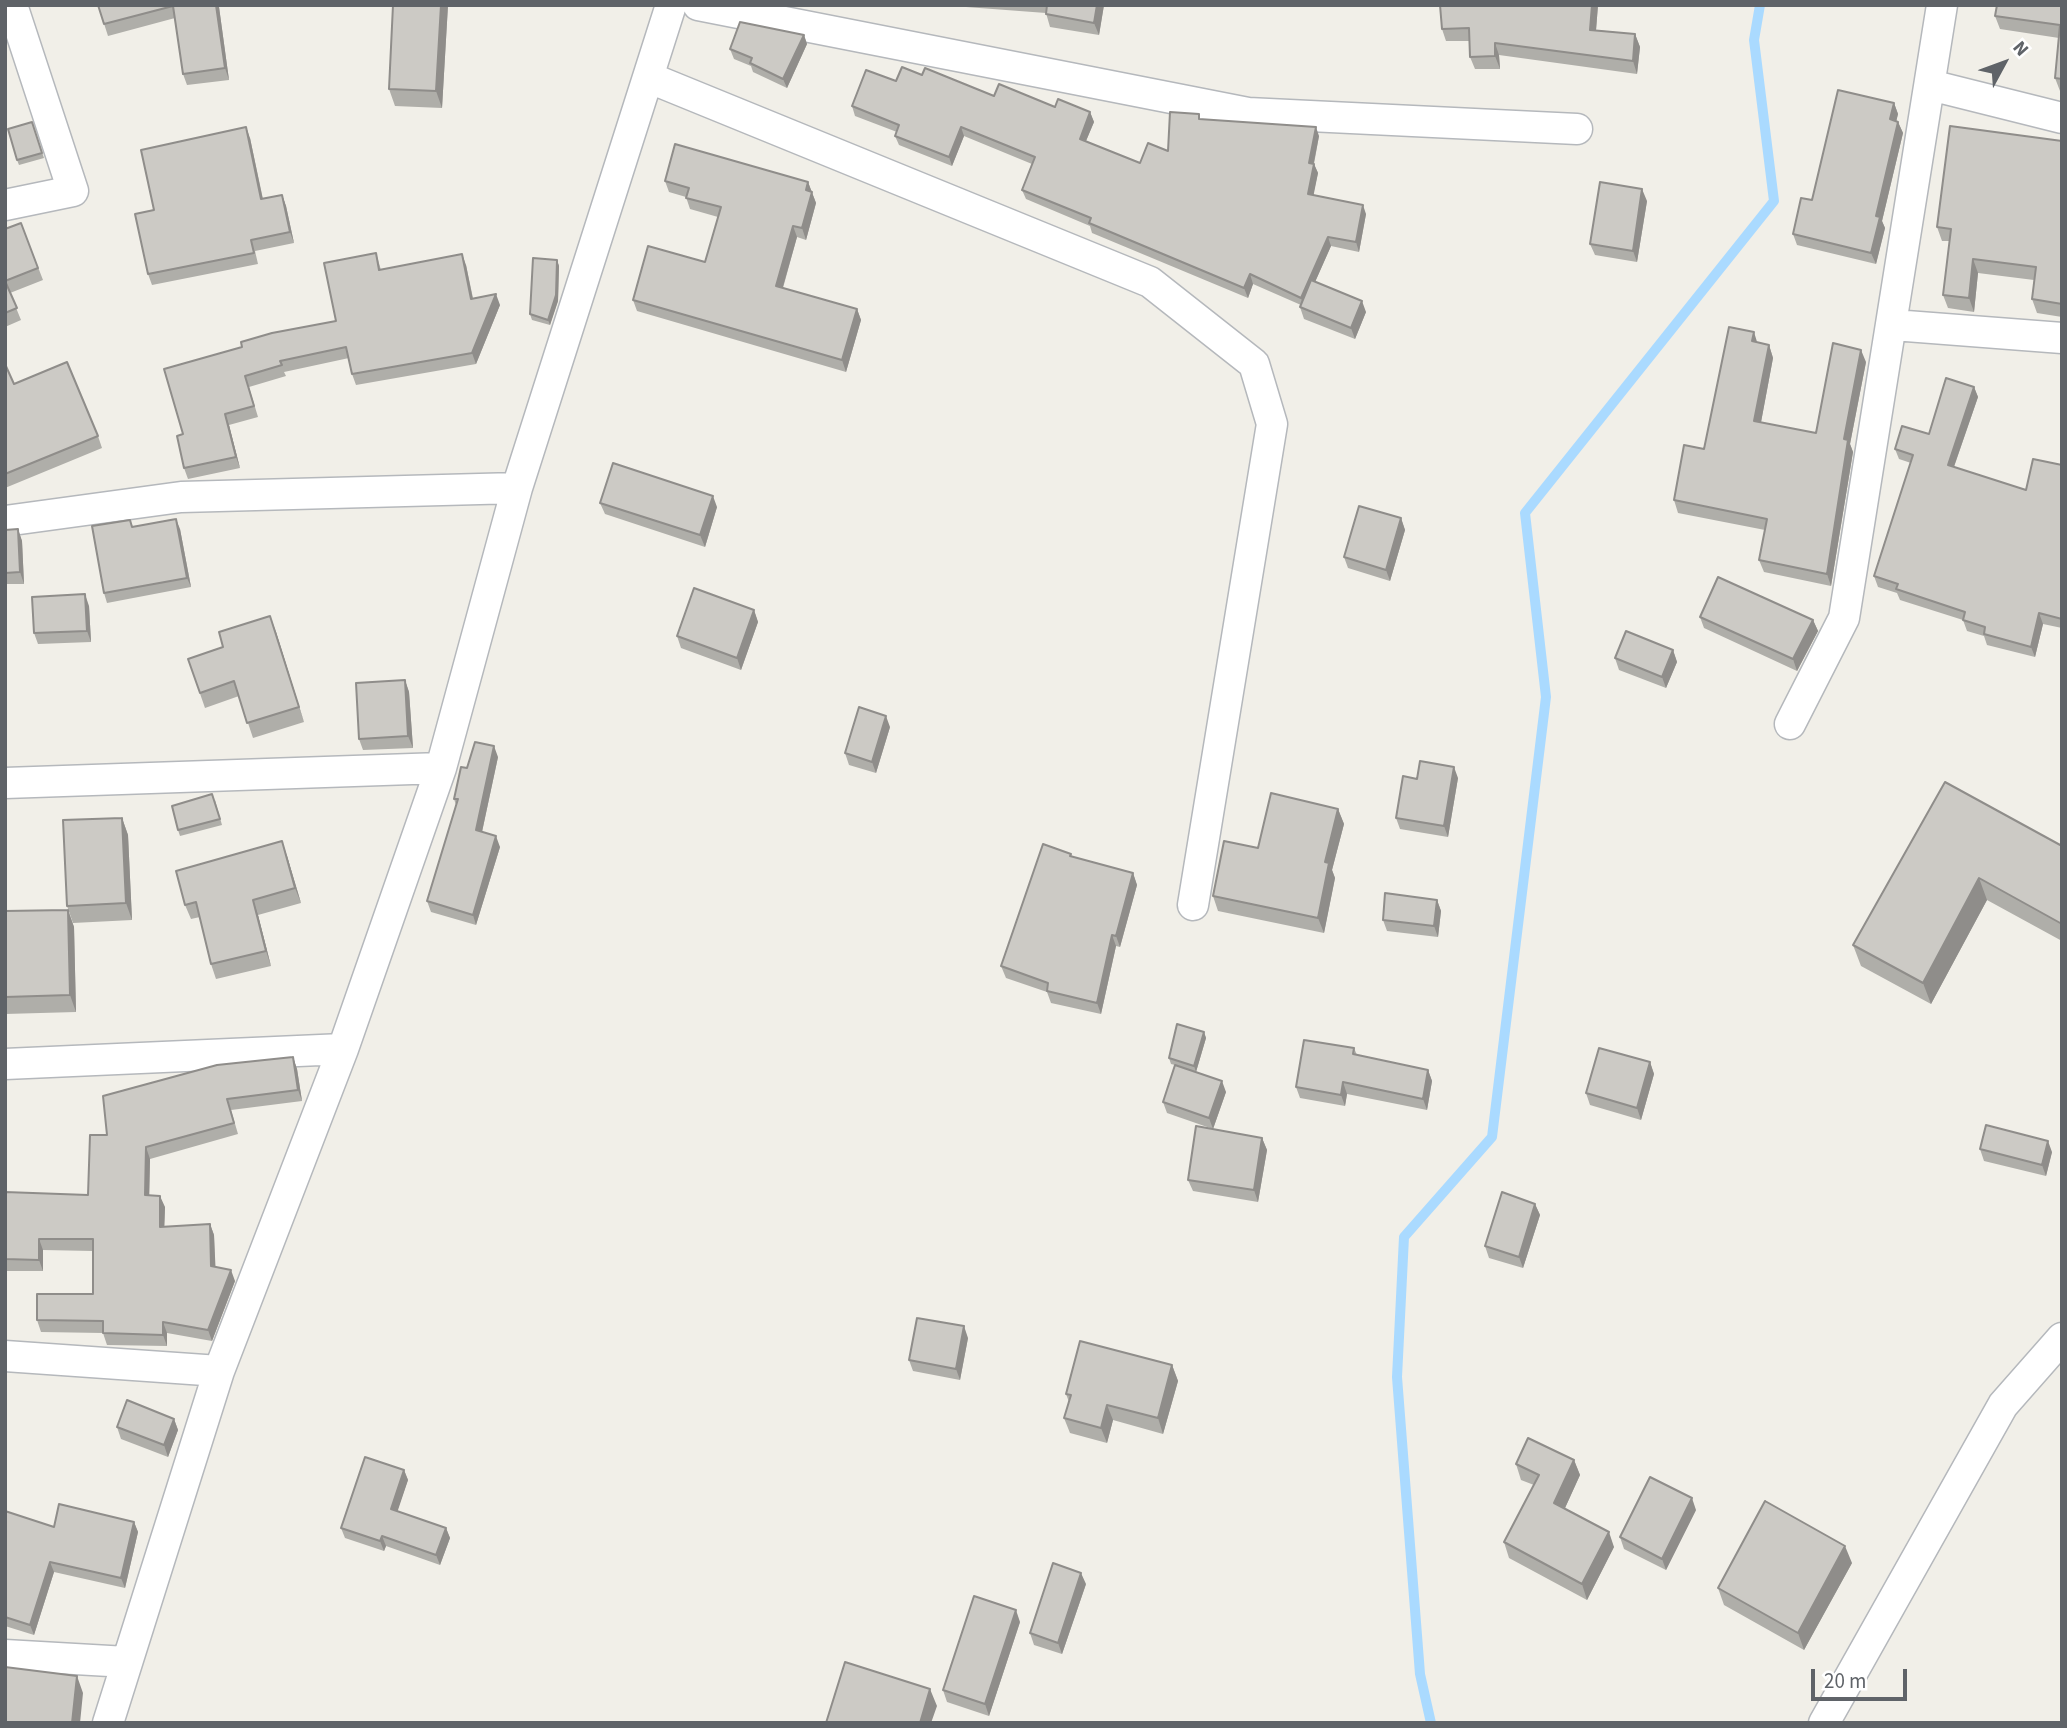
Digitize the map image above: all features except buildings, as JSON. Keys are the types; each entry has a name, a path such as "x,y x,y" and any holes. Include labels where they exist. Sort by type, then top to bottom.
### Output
{"street":[{"path":"5,205 73,191 12,5"},
{"path":"108,1723 219,1371 343,1049 441,768 516,488 650,78 671,5"},
{"path":"698,5 1248,113 1577,129"},
{"path":"1790,724 1844,618 1894,325 1942,5"},
{"path":"650,78 1150,282 1254,364 1272,424 1193,905"},
{"path":"1930,85 2062,118"},
{"path":"1894,325 2062,338"},
{"path":"5,521 181,497 516,488"},
{"path":"5,783 441,768"},
{"path":"5,1064 343,1049"},
{"path":"1824,1723 2003,1405 2062,1338"},
{"path":"5,1356 219,1371"},
{"path":"5,1655 127,1662"}],"waterway":[{"path":"1431,1723 1420,1674 1397,1377 1404,1237 1492,1137 1546,697 1525,513 1774,201 1754,40 1760,5"}]}
